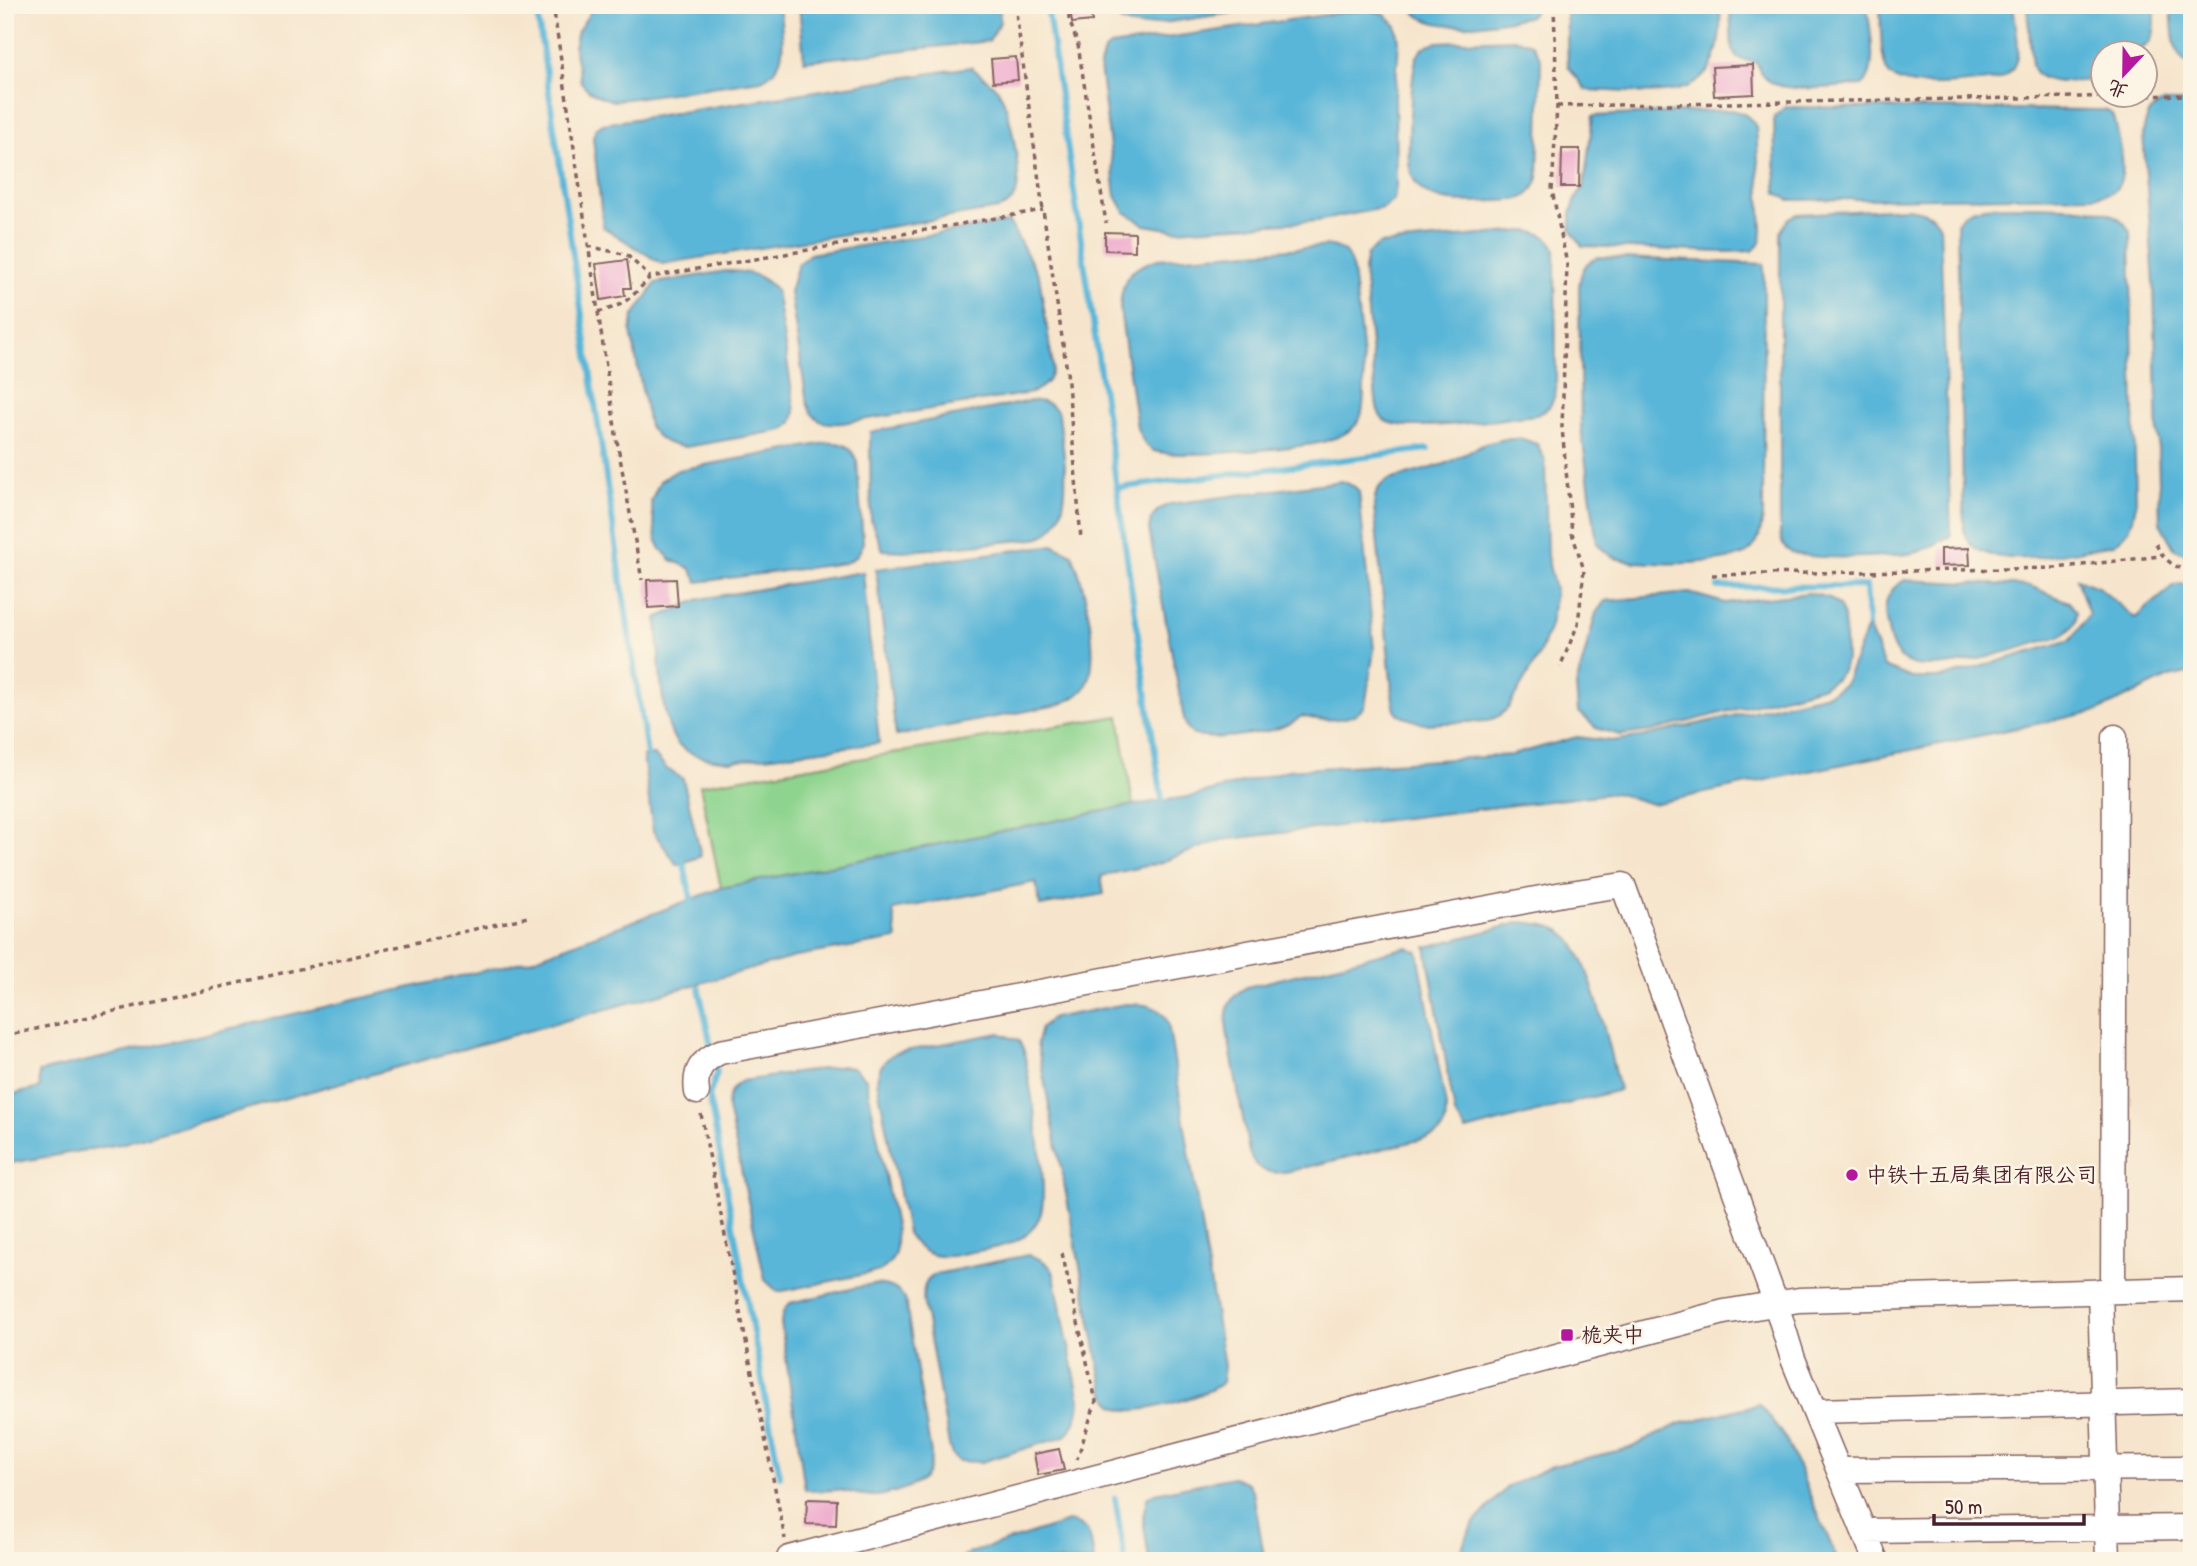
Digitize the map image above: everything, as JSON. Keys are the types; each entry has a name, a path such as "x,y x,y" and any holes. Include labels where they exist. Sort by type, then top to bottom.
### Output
{"street":[{"path":"2108,1561 2104,1402 2115,737"},
{"path":"697,1092 695,1079 699,1067 707,1058 720,1052 1623,885 1776,1304 1793,1359 1876,1561"},
{"path":"798,1558 1068,1484 1724,1312 1800,1300 2192,1289"},
{"path":"1815,1411 2192,1401"},
{"path":"1839,1470 2192,1468"},
{"path":"1864,1531 2192,1527"}],"path":[{"path":"553,5 617,442 642,580"},
{"path":"1015,5 1042,210 1067,371 1081,539"},
{"path":"1068,5 1069,19 1078,45 1105,223"},
{"path":"1554,5 1557,106 1552,190 1567,264 1562,428 1572,533 1584,570 1578,624 1560,667"},
{"path":"1557,106 2192,95"},
{"path":"598,312 615,308 630,300 650,277 1042,210"},
{"path":"588,246 627,255 650,277"},
{"path":"2156,544 2161,556 2172,565 2192,572"},
{"path":"1712,575 2055,568 2161,556"},
{"path":"5,1036 528,917"},
{"path":"697,1092 798,1558"},
{"path":"1062,1254 1096,1401 1068,1484"}],"green space":[{"path":"1119,716 1133,805 721,888 700,785"}],"water":[{"path":"595,5 779,5 783,37 781,58 771,74 761,80 613,101 588,90 581,82 574,47 578,31"},
{"path":"799,5 999,5 1000,22 989,41 804,61"},
{"path":"1108,5 1286,5 1142,26 1121,22"},
{"path":"1410,5 1537,5 1533,14 1527,17 1482,24 1446,25 1431,22 1418,15"},
{"path":"1566,5 1720,5 1719,39 1712,63 1701,79 1684,88 1664,92 1586,90 1568,66"},
{"path":"1730,5 1867,5 1872,48 1871,70 1862,85 1814,88 1777,85 1763,75 1757,63 1737,58 1732,50"},
{"path":"1880,5 2013,5 2018,48 2013,68 1997,80 1972,83 1921,84 1894,78 1887,71 1883,57"},
{"path":"2027,5 2154,5 2152,38 2088,38 2088,80 2052,81 2036,73 2032,65"},
{"path":"2171,5 2192,5 2192,67 2176,49"},
{"path":"1368,10 1385,14 1396,26 1399,41 1395,95 1394,200 1383,208 1317,221 1175,230 1145,225 1125,212 1116,196 1100,66 1104,51 1110,46"},
{"path":"1515,39 1532,44 1541,59 1538,178 1535,186 1527,196 1511,200 1458,202 1431,196 1415,182 1409,163 1412,92 1417,57 1426,46 1438,42"},
{"path":"971,67 991,82 1000,93 1012,129 1017,160 1017,187 1013,199 1003,207 662,264 603,227 593,137 596,129 603,124"},
{"path":"2192,102 2192,558 2174,548 2160,523 2154,283 2143,134 2151,111 2158,108 2159,104"},
{"path":"1785,107 2105,110 2111,113 2115,120 2123,169 2118,186 2112,192 2095,196 1789,200 1777,193 1776,187 1774,117"},
{"path":"1732,110 1746,116 1756,127 1762,230 1761,241 1753,251 1582,246 1571,229 1571,213 1584,186 1593,116"},
{"path":"2014,206 2081,208 2106,212 2120,219 2130,232 2136,504 2130,527 2114,544 2041,557 2002,557 1985,553 1972,545 1964,531 1957,223 1974,209"},
{"path":"1907,208 1926,212 1940,226 1951,536 1921,551 1895,555 1833,557 1798,554 1785,548 1780,533 1780,233 1788,219 1797,214"},
{"path":"1009,222 1039,276 1053,367 1046,383 1031,393 842,423 820,421 813,415 807,403 790,292 798,264 810,254"},
{"path":"1524,231 1542,235 1555,249 1556,389 1550,405 1536,415 1457,424 1412,426 1384,420 1376,400 1364,270 1367,254 1380,244"},
{"path":"1331,246 1346,254 1353,271 1364,371 1363,409 1356,425 1328,440 1289,447 1184,454 1164,453 1149,448 1137,428 1120,309 1128,276 1158,259"},
{"path":"1598,257 1764,264 1763,515 1757,541 1747,553 1702,562 1640,562 1613,557 1597,543 1581,428 1579,287 1584,269"},
{"path":"726,271 754,275 776,290 794,417 783,430 686,447 669,443 660,439 649,426 631,332 633,317 656,283"},
{"path":"1031,401 1047,403 1059,414 1065,486 1058,519 1049,532 1034,539 909,551 883,550 871,521 870,432"},
{"path":"1505,439 1523,439 1537,444 1545,460 1547,556 1555,590 1550,626 1538,657 1508,708 1499,716 1487,721 1424,724 1401,716 1395,710 1393,701 1374,506 1376,495 1386,481 1445,464 1485,444"},
{"path":"826,443 846,446 857,462 863,542 859,553 852,559 845,563 698,582 690,568 671,560 661,549 656,539 651,501 660,481 678,470"},
{"path":"1342,481 1359,492 1374,650 1365,706 1360,712 1344,718 1326,720 1301,716 1279,728 1254,733 1225,737 1193,734 1187,728 1183,714 1149,530 1153,516 1158,510 1171,504"},
{"path":"1054,545 1072,554 1082,583 1092,641 1090,675 1085,688 1058,705 896,736 876,569"},
{"path":"863,572 879,743 730,761 697,755 679,745 672,735 664,704 657,618 700,599"},
{"path":"2077,579 2098,587 2135,618 2175,585 2192,583 2192,672 2169,677 2098,711 1652,804 1615,793 1221,840 1159,863 1101,876 1104,894 1040,906 1036,882 893,910 897,939 802,955 120,1144 5,1164 5,1096 40,1088 39,1072 530,960 721,888 1133,805 1194,796 1288,770 1512,755 1577,737 1611,741 1645,736 1828,694 1845,684 1868,625 1884,667 1912,678 1942,678 2071,640 2089,614"},
{"path":"1905,580 2030,586 2069,602 2077,612 2076,617 2072,627 2061,636 1956,664 1916,665 1903,660 1896,652 1886,620 1885,607 1888,597 1894,588"},
{"path":"1689,593 1725,603 1809,593 1829,598 1839,606 1844,617 1846,659 1842,671 1834,680 1821,687 1652,731 1620,735 1596,728 1578,711 1576,686 1596,613 1605,601"},
{"path":"654,755 667,769 683,779 701,856 677,865 653,831 643,756"},
{"path":"1522,922 1554,928 1564,933 1574,944 1591,982 1619,1090 1466,1131 1455,1114 1426,947"},
{"path":"1407,947 1418,952 1446,1107 1443,1129 1432,1137 1290,1171 1276,1173 1260,1168 1249,1152 1227,1031 1227,1010 1232,1000 1247,987"},
{"path":"1125,1004 1145,1005 1156,1009 1168,1023 1224,1366 1222,1382 1216,1387 1178,1402 1137,1410 1116,1407 1104,1391 1037,1043 1041,1027 1053,1018"},
{"path":"999,1033 1019,1041 1024,1051 1041,1160 1043,1202 1040,1216 1026,1235 1006,1245 953,1256 930,1254 918,1246 907,1233 877,1081 879,1072 882,1065 895,1053"},
{"path":"842,1066 854,1068 866,1079 896,1231 894,1254 880,1271 778,1292 765,1280 727,1104 729,1096 733,1088 742,1081"},
{"path":"1028,1255 1042,1260 1053,1271 1080,1400 1076,1419 1066,1436 981,1462 958,1461 952,1455 949,1445 923,1299 924,1287 936,1274"},
{"path":"872,1284 891,1287 905,1299 931,1454 928,1471 917,1483 876,1496 838,1490 805,1489 781,1323 782,1314 790,1303"},
{"path":"1760,1404 1787,1441 1838,1561 1456,1561 1472,1525 1507,1487 1552,1466 1630,1448 1679,1424"},
{"path":"1233,1477 1248,1483 1253,1492 1265,1561 1149,1561 1143,1517 1147,1498 1155,1493"},
{"path":"1068,1522 1082,1527 1089,1535 1094,1561 959,1561 967,1554"}],"building":[{"path":"1070,5 1090,5 1092,21 1072,23"},
{"path":"1016,57 1018,80 993,82 991,59"},
{"path":"1753,65 1754,94 1714,96 1712,67"},
{"path":"1562,149 1580,149 1579,187 1561,187"},
{"path":"1105,232 1135,233 1135,251 1105,250"},
{"path":"627,260 631,288 624,288 625,296 601,300 596,264"},
{"path":"1969,548 1970,565 1941,566 1941,549"},
{"path":"676,579 678,606 648,608 647,580"},
{"path":"1059,1449 1064,1470 1038,1475 1034,1454"},
{"path":"807,1499 837,1500 836,1525 806,1524"}],"waterway":[{"path":"536,5 648,761"},
{"path":"1047,5 1163,807"},
{"path":"1117,488 1428,449"},
{"path":"1718,587 1866,586 1868,625"},
{"path":"682,856 693,907"},
{"path":"699,988 712,1051"},
{"path":"714,1062 717,1073 709,1096 780,1476"},
{"path":"1115,1498 1125,1561"}],"place":[{"name":"中铁十五局集团有限公司","path":"1852,1175"},
{"name":"桅夹中","path":"1567,1335"}]}
